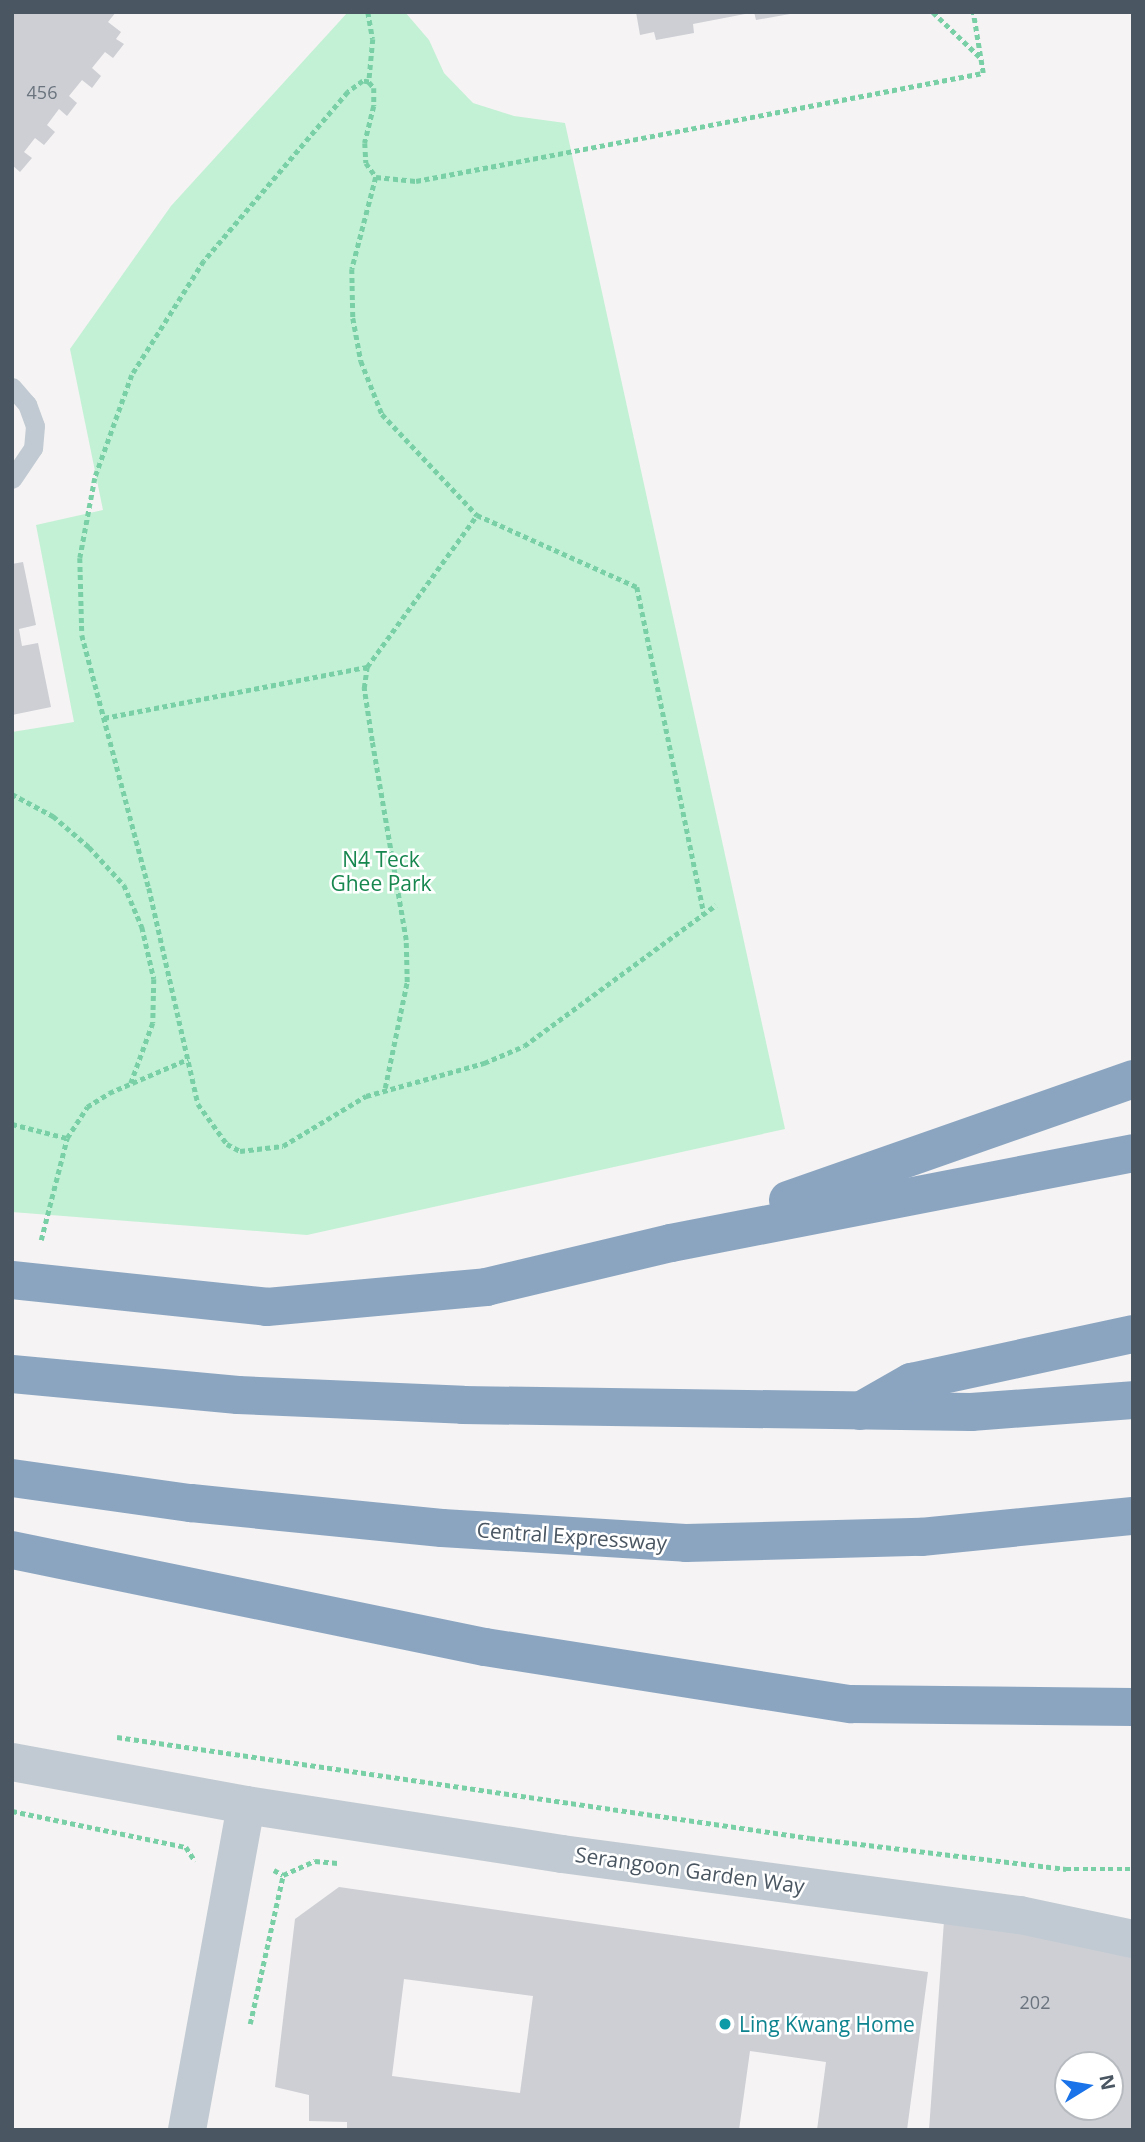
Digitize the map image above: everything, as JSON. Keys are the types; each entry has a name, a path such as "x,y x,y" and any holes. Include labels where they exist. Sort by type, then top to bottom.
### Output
{"highway":[{"path":"671,1242 1133,1079"},
{"path":"12,1280 267,1307 486,1287 671,1242 1133,1153"},
{"path":"858,1412 911,1382 1133,1334"},
{"path":"12,1374 238,1395 463,1405 971,1412 1133,1400"},
{"name":"Central Expressway","path":"12,1478 191,1503 362,1520 686,1543 922,1537 1133,1516"},
{"path":"12,1550 485,1647 851,1704 1133,1707"}],"street":[{"name":"Serangoon Garden Way","path":"12,1762 246,1805 1020,1915 1133,1940"},
{"path":"187,2130 246,1805"}],"lane":[{"path":"12,387 27,404 35,425 33,449 12,479"}],"path":[{"path":"368,12 373,39 369,82"},
{"path":"933,12 981,58"},
{"path":"716,905 524,1046 484,1063 366,1096 282,1146 240,1151 214,1131 203,1113 82,635 80,558 95,478 132,375 204,261 348,92 363,81 369,82 374,88 374,106 365,143 366,163 376,177 416,181 984,73 973,12"},
{"path":"376,177 352,269 353,318 361,361 382,414 477,515 637,587 704,913"},
{"path":"385,1089 407,982 407,940 364,688 367,667 477,515"},
{"path":"104,718 367,667"},
{"path":"12,794 53,816 89,847 124,885 142,927 154,979 153,1023 131,1083"},
{"path":"41,1240 67,1138 87,1107 131,1083 188,1059"},
{"path":"12,1124 67,1138"},
{"path":"106,1736 810,1838 1066,1869 1133,1869"},
{"path":"249,2027 283,1875"}],"green space":[{"name":"N4 Teck Ghee Park","path":"348,12 405,12 429,40 444,73 473,103 514,116 565,123 785,1129 307,1235 12,1212 12,732 74,722 36,525 103,510 70,349 171,206"}],"building":[{"path":"12,12 116,12 108,22 121,32 116,39 124,44 113,58 105,52 92,68 101,76 92,88 82,80 69,96 77,103 67,116 59,109 47,125 55,132 44,145 35,138 24,152 32,158 20,172 12,165"},
{"path":"636,12 745,14 693,24 694,33 656,40 654,32 640,35"},
{"path":"754,12 790,12 790,14 756,20"},
{"path":"23,562 36,625 19,629 22,646 38,643 51,707 12,715 12,564"},
{"name":"Ling Kwang Home","path":"339,1887 928,1972 907,2130 817,2130 826,2062 750,2051 739,2130 347,2130 347,2122 309,2121 309,2095 275,2087 295,1919","holes":["404,1979 533,1996 520,2093 392,2076"]},
{"path":"945,1907 1133,1939 1133,2130 929,2130"}],"place":[{"name":"Ling Kwang Home","path":"725,2024"}]}
